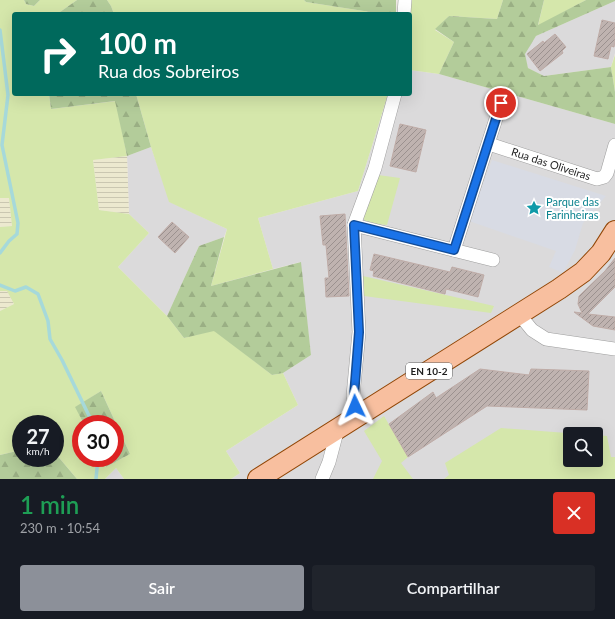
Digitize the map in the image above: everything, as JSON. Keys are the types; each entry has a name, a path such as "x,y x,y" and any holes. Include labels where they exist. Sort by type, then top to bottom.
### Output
{"main road":[{"name":"EN 10-2","path":"258,479 559,289 583,272 601,253 615,231"}],"street":[{"path":"404,12 405,0"},
{"path":"357,416 354,396 359,332 354,225 375,168 393,96"},
{"path":"454,250 501,103"},
{"name":"Rua das Oliveiras","path":"488,144 597,179 604,177 607,173 615,145"},
{"path":"354,225 493,260"},
{"path":"519,314 532,330 546,339 615,349"},
{"path":"322,479 330,462 338,428"}],"shaded area":[{"path":"615,1 615,53 611,67 544,76 528,68 524,54 536,36"},
{"path":"412,70 439,74 615,124 615,479 231,479 240,473 226,451 298,405 283,373 311,355 300,262 273,269 258,218 358,191 387,96 412,96"},
{"path":"151,147 170,202 227,229 224,237 199,246 167,316 118,267 149,233 129,214 127,156"},
{"path":"127,156 129,214 99,210 93,160"},
{"name":"Parque das Farinheiras","path":"492,160 606,196 583,223 575,250 563,273 549,267 556,251 469,221"},
{"path":"0,198 9,198 12,226 0,227"},
{"path":"0,291 7,291 14,304 0,311"},
{"path":"116,468 124,479 105,479"}],"green space":[{"path":"0,0 24,0 26,4 34,6 40,0 77,0 60,12 12,12 12,96 49,96 51,109 116,101 127,156 93,160 99,210 129,214 149,233 118,267 167,316 184,338 214,330 272,375 283,373 298,405 226,451 240,473 231,479 124,479 116,468 105,479 77,479 64,464 64,415 12,415 12,452 0,455 0,311 14,304 7,291 0,291 0,227 12,226 9,198 0,198"},
{"path":"24,0 40,0 34,6 26,4"},
{"path":"77,0 107,0 113,12 60,12"},
{"path":"107,0 304,0 306,2 370,12 113,12"},
{"path":"304,0 396,0 396,12 370,12 306,2"},
{"path":"411,0 503,0 497,19 449,16 435,30 454,42 439,74 412,70 412,12 410,12"},
{"path":"503,0 544,0 538,25 586,0 615,0 536,36 525,54 528,68 544,76 611,67 615,92 615,124 439,74 454,42 435,29 449,16 497,19"},
{"path":"544,0 586,0 538,26"},
{"path":"615,55 615,92 611,67"},
{"path":"49,96 137,96 151,147 127,156 115,101 51,109"},
{"path":"137,96 387,96 358,191 258,218 273,269 211,286 227,229 169,202"},
{"path":"378,175 400,178 387,225 366,223 363,217"},
{"path":"224,237 211,286 301,262 311,355 283,373 272,375 214,331 184,338 167,316 199,246"},
{"path":"363,276 494,306 491,313 364,296"},
{"path":"101,391 112,415 79,415 75,407"},
{"path":"384,416 408,457 401,463 413,479 373,479 382,461 364,431"},
{"path":"501,428 563,433 563,467 603,467 603,436 607,436 611,457 615,457 615,479 444,479 449,475 445,463"},
{"path":"124,441 130,454 124,457"},
{"path":"12,452 12,467 64,467 64,464 77,479 0,479 0,455"}],"building":[{"path":"602,20 615,23 614,47 611,46 608,59 594,56"},
{"path":"555,34 566,47 562,51 563,53 540,71 527,54 543,41 544,43"},
{"path":"400,124 426,130 416,172 390,166"},
{"path":"345,214 349,296 326,297 325,278 329,278 326,245 323,245 320,216"},
{"path":"172,222 189,237 175,253 158,237"},
{"path":"374,254 450,272 452,267 484,275 478,297 446,289 445,294 373,276 374,271 370,270"},
{"path":"615,258 615,287 588,314 615,317 615,330 593,326 574,312 582,313 578,304 579,296 605,271"},
{"path":"480,369 529,375 531,369 589,371 587,410 487,406 408,457 389,424 433,392 436,398"}],"waterway":[{"path":"0,30 8,95 2,145 18,223 17,234 9,241 0,253"},
{"path":"0,285 15,291 26,287 38,294 48,321 50,339 89,415"},
{"path":"96,479 97,467"}],"place":[{"name":"Parque das Farinheiras","path":"534,208"}],"route":[{"path":"355,406 354,396 359,332 354,225 454,250 494,129 501,103"}]}
